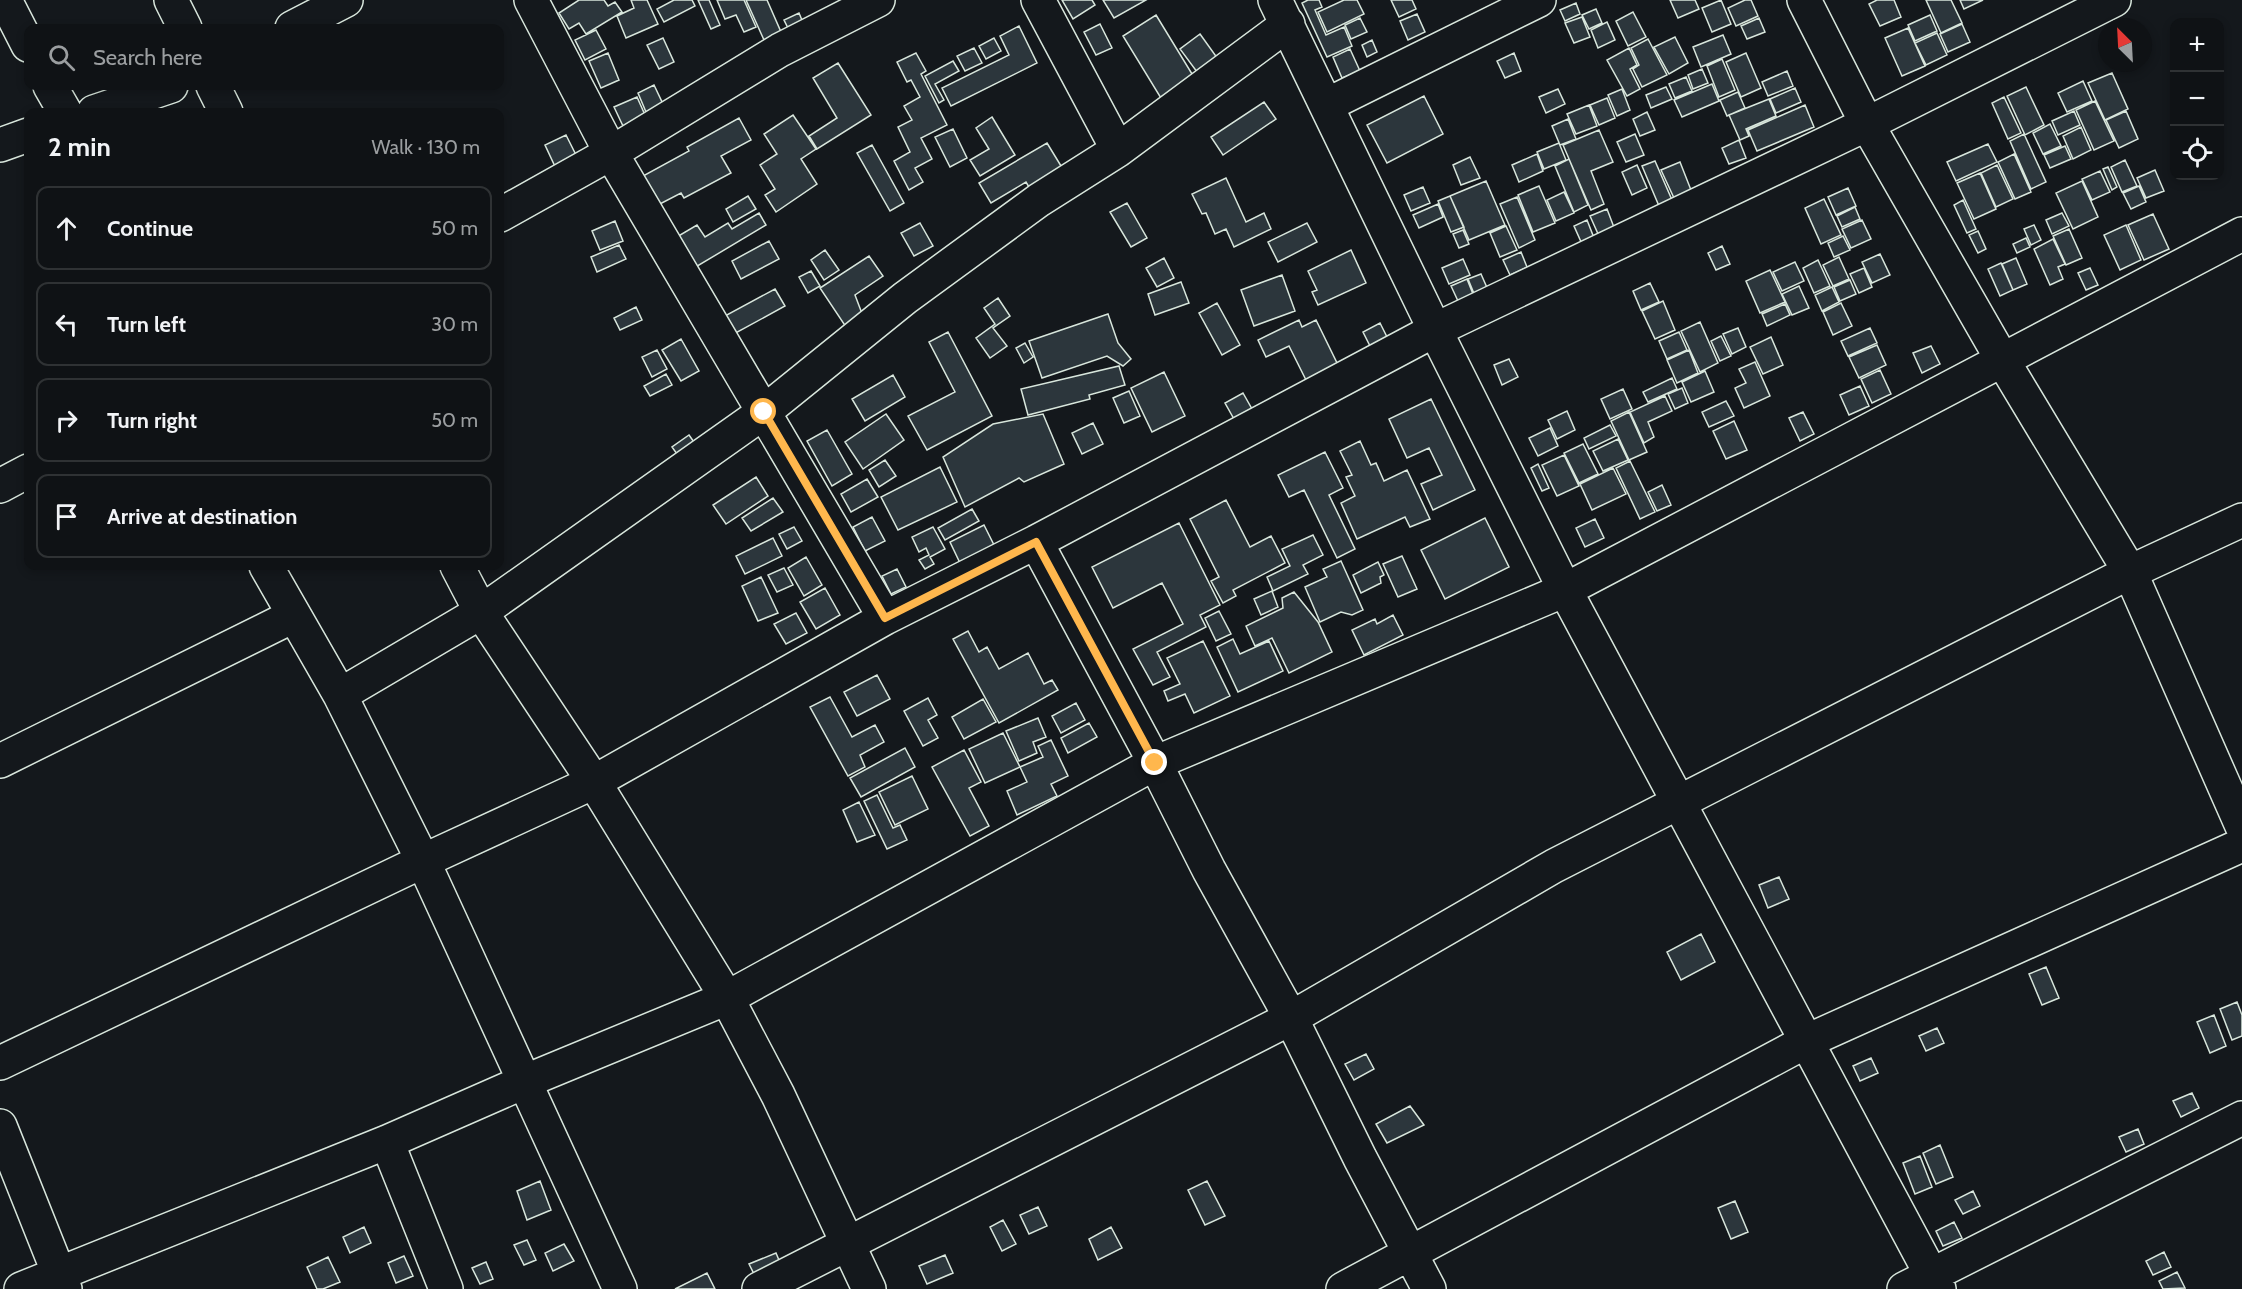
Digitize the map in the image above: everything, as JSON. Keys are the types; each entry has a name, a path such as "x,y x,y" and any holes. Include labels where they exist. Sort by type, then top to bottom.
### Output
{"street":[{"path":"5,0 24,37"},
{"path":"171,0 183,24"},
{"path":"300,24 346,0"},
{"path":"531,0 611,153 885,618"},
{"path":"504,213 611,153 780,50 878,0"},
{"path":"1038,0 1118,150"},
{"path":"1327,105 1539,0"},
{"path":"1804,0 1867,124 2003,361 2130,572 2242,826"},
{"path":"0,1063 594,782 885,618 1036,542 1435,330 1867,124 2114,0"},
{"path":"340,695 481,612 764,412 915,291 1039,200 1118,150 1281,12 1435,330 1565,590 1806,1042 1925,1284 2242,1118"},
{"path":"52,90 62,108"},
{"path":"106,108 159,90"},
{"path":"215,90 224,108"},
{"path":"0,144 24,136"},
{"path":"21,1289 61,1282 526,1081 727,998 1155,763 1565,590 2242,234"},
{"path":"0,486 24,473"},
{"path":"759,1289 1291,1018 1554,866 2130,572 2242,520"},
{"path":"1036,542 1155,763 1209,870 1291,1018 1429,1289"},
{"path":"268,570 340,695 423,861 620,1289"},
{"path":"459,570 481,612 594,782 727,998 778,1095 869,1289"},
{"path":"0,761 293,616"},
{"path":"1342,1289 1806,1042 2242,845"},
{"path":"0,1126 61,1282"},
{"path":"387,1142 446,1289"}],"building":[{"path":"579,0 604,0 608,6 615,2 622,12 586,34 579,23 569,29 559,13"},
{"path":"631,0 647,0 658,24 626,38 617,16 634,8"},
{"path":"674,0 692,0 695,6 664,22 657,9"},
{"path":"698,0 709,0 720,25 711,29"},
{"path":"717,0 744,0 756,27 744,32 736,15 725,19"},
{"path":"746,0 767,0 781,32 764,40"},
{"path":"1062,0 1092,0 1095,5 1073,19"},
{"path":"1103,0 1146,0 1114,18"},
{"path":"1308,0 1319,0 1322,7 1315,10 1326,35 1344,27 1352,46 1327,57 1302,3"},
{"path":"1344,0 1357,0 1364,14 1327,32 1318,12"},
{"path":"1391,0 1412,0 1416,9 1399,17"},
{"path":"1670,0 1695,0 1699,9 1678,18"},
{"path":"1721,0 1731,24 1712,32 1702,8"},
{"path":"1745,0 1751,0 1758,16 1736,26 1728,8"},
{"path":"1877,0 1894,0 1901,17 1880,26 1869,4"},
{"path":"1926,0 1951,0 1962,23 1941,33"},
{"path":"1960,0 1983,0 1964,9"},
{"path":"1576,3 1580,14 1565,21 1560,10"},
{"path":"1596,9 1602,23 1589,29 1582,15"},
{"path":"1633,12 1646,37 1628,46 1616,21"},
{"path":"799,13 807,32 793,38 784,20"},
{"path":"1417,14 1425,32 1408,40 1400,21"},
{"path":"1156,15 1200,87 1167,108 1123,36"},
{"path":"1930,15 1937,31 1915,41 1908,25"},
{"path":"1582,17 1590,37 1574,43 1565,23"},
{"path":"1360,18 1367,32 1351,39 1345,25"},
{"path":"1759,18 1765,32 1747,39 1741,26"},
{"path":"1607,22 1615,40 1598,48 1591,30"},
{"path":"1100,24 1112,48 1096,55 1084,32"},
{"path":"1962,24 1970,42 1948,52 1940,34"},
{"path":"1019,26 1037,63 951,106 942,88 1009,55 1000,36"},
{"path":"1908,28 1925,66 1902,76 1885,38"},
{"path":"596,30 606,49 585,60 575,40"},
{"path":"1937,33 1947,55 1926,65 1915,43"},
{"path":"1200,34 1223,66 1203,80 1180,49"},
{"path":"1723,35 1731,54 1701,67 1693,47"},
{"path":"1675,37 1688,63 1669,74 1654,47"},
{"path":"663,38 674,62 659,69 647,45"},
{"path":"994,38 1001,51 986,59 979,46"},
{"path":"1648,39 1667,75 1642,87 1633,69 1639,65 1631,48"},
{"path":"1372,40 1377,52 1367,57 1362,45"},
{"path":"974,48 982,63 965,71 957,56"},
{"path":"1629,48 1637,65 1630,69 1640,89 1627,96 1607,60"},
{"path":"1350,49 1360,71 1342,78 1333,57"},
{"path":"608,53 619,80 601,88 589,61"},
{"path":"916,53 926,71 921,74 947,125 921,138 932,159 915,168 923,182 909,190 894,161 910,152 898,127 912,120 904,106 920,97 911,80 907,82 897,62"},
{"path":"1514,53 1521,71 1505,78 1497,61"},
{"path":"1746,53 1761,88 1741,97 1726,62"},
{"path":"1722,59 1735,90 1719,97 1707,66"},
{"path":"953,61 959,71 935,84 944,100 939,103 925,76"},
{"path":"838,63 871,115 817,149 809,136 837,118 813,78"},
{"path":"1702,69 1708,83 1693,89 1688,75"},
{"path":"1787,71 1793,86 1768,96 1762,82"},
{"path":"2112,73 2128,109 2105,120 2088,83"},
{"path":"1686,77 1692,91 1675,98 1669,84"},
{"path":"2083,81 2092,101 2067,112 2058,93"},
{"path":"1712,84 1719,101 1682,117 1674,100"},
{"path":"654,85 663,104 646,112 638,93"},
{"path":"1666,87 1672,99 1651,108 1646,95"},
{"path":"2026,87 2044,125 2025,135 2007,96"},
{"path":"1795,88 1801,102 1776,113 1770,99"},
{"path":"1558,89 1565,104 1546,113 1539,97"},
{"path":"1622,89 1630,110 1617,116 1608,95"},
{"path":"1738,92 1745,108 1727,116 1720,100"},
{"path":"1424,96 1443,134 1387,163 1367,125"},
{"path":"637,97 645,115 623,126 614,107"},
{"path":"2004,97 2021,133 2008,139 1992,103"},
{"path":"1607,98 1615,118 1599,125 1590,105"},
{"path":"1769,99 1776,116 1746,129 1749,136 1740,140 1729,115"},
{"path":"2095,101 2114,141 2094,150 2076,110"},
{"path":"1264,102 1276,119 1223,155 1211,137"},
{"path":"1589,105 1597,126 1576,134 1567,114"},
{"path":"1805,105 1814,127 1757,151 1748,130"},
{"path":"2074,111 2080,125 2058,135 2052,121"},
{"path":"2126,111 2138,139 2119,148 2106,120"},
{"path":"1647,112 1655,130 1640,136 1633,119"},
{"path":"793,115 816,149 801,159 817,184 776,212 765,195 775,189 760,165 777,154 764,134"},
{"path":"992,117 1015,155 980,176 970,160 989,149 976,128"},
{"path":"739,118 751,140 721,156 731,173 684,198 681,193 658,205 643,176 689,151 687,147"},
{"path":"1568,119 1576,139 1560,145 1552,126"},
{"path":"2050,124 2061,146 2043,154 2033,133"},
{"path":"2081,127 2091,150 2073,159 2063,136"},
{"path":"953,129 967,158 950,167 935,137"},
{"path":"1599,130 1613,162 1591,171 1604,204 1591,210 1563,145"},
{"path":"1635,134 1644,155 1626,162 1617,142"},
{"path":"2024,134 2046,182 2031,189 2010,141"},
{"path":"566,135 581,165 559,175 545,145"},
{"path":"1739,140 1746,158 1729,164 1722,148"},
{"path":"1047,143 1069,179 1036,199 1026,182 991,203 979,183"},
{"path":"1559,143 1566,160 1544,169 1537,152"},
{"path":"1988,144 1997,162 1956,181 1947,162"},
{"path":"872,145 904,203 890,211 857,153"},
{"path":"2065,146 2071,159 2050,168 2044,155"},
{"path":"1537,154 1543,171 1519,182 1512,165"},
{"path":"2014,154 2031,192 2015,199 1998,162"},
{"path":"1470,157 1480,178 1461,185 1453,165"},
{"path":"1569,159 1588,205 1574,212 1555,166"},
{"path":"2125,160 2137,186 2122,192 2111,167"},
{"path":"1655,161 1672,200 1659,206 1642,166"},
{"path":"1680,162 1691,190 1674,198 1661,170"},
{"path":"1637,165 1647,188 1632,195 1622,172"},
{"path":"1997,165 2013,199 1996,207 1981,173"},
{"path":"2108,167 2117,187 2112,190 2103,169"},
{"path":"2155,170 2164,191 2146,198 2137,178"},
{"path":"2100,171 2110,192 2092,200 2082,179"},
{"path":"1980,173 1996,209 1974,219 1957,183"},
{"path":"1226,178 1246,222 1264,213 1271,229 1234,247 1226,229 1215,234 1206,213 1202,214 1192,194"},
{"path":"1486,181 1505,225 1469,240 1450,196"},
{"path":"2082,181 2098,217 2073,229 2056,193"},
{"path":"1539,186 1555,223 1533,232 1518,195"},
{"path":"2139,186 2146,202 2131,209 2123,193"},
{"path":"1423,187 1430,203 1411,211 1404,195"},
{"path":"1848,188 1856,206 1836,215 1828,197"},
{"path":"1564,192 1574,213 1556,221 1547,200"},
{"path":"748,196 756,209 733,222 726,209"},
{"path":"1450,196 1464,227 1451,232 1438,201"},
{"path":"1517,197 1535,240 1519,248 1500,204"},
{"path":"1824,199 1841,235 1821,244 1805,208"},
{"path":"1963,200 1976,229 1967,233 1954,205"},
{"path":"1127,203 1147,238 1131,247 1110,212"},
{"path":"1438,204 1443,217 1419,228 1413,215"},
{"path":"1855,207 1860,219 1842,227 1837,216"},
{"path":"1607,209 1615,230 1599,236 1590,216"},
{"path":"759,213 766,225 694,268 675,238 697,225 705,237 728,223 732,229"},
{"path":"2062,213 2069,226 2052,234 2046,220"},
{"path":"2153,214 2169,249 2144,260 2128,225"},
{"path":"1587,220 1594,238 1582,244 1574,226"},
{"path":"1862,220 1871,239 1851,248 1842,229"},
{"path":"615,221 623,241 600,250 592,231"},
{"path":"920,223 933,246 914,256 901,233"},
{"path":"1307,223 1317,242 1278,262 1268,242"},
{"path":"2034,225 2041,240 2031,245 2024,229"},
{"path":"2126,225 2141,260 2120,270 2104,235"},
{"path":"1506,226 1517,250 1500,257 1490,233"},
{"path":"2069,229 2082,258 2066,265 2053,236"},
{"path":"1463,230 1469,244 1459,248 1453,234"},
{"path":"1978,231 1986,249 1978,253 1969,235"},
{"path":"1843,236 1850,250 1834,257 1828,243"},
{"path":"2026,238 2030,247 2017,253 2013,244"},
{"path":"2053,239 2065,264 2058,267 2063,279 2050,285 2034,249"},
{"path":"769,241 779,259 741,279 732,261"},
{"path":"619,245 626,259 597,272 591,257"},
{"path":"1722,246 1730,264 1716,270 1708,253"},
{"path":"825,250 839,270 824,280 811,260"},
{"path":"1351,250 1366,283 1318,305 1312,292 1317,290 1308,271"},
{"path":"1521,252 1527,267 1510,275 1503,260"},
{"path":"1880,254 1890,275 1872,283 1862,262"},
{"path":"869,256 883,276 855,295 866,324 862,351 820,288"},
{"path":"1839,257 1849,279 1833,286 1823,265"},
{"path":"1164,258 1174,278 1157,287 1146,268"},
{"path":"2016,258 2027,284 2013,290 2002,264"},
{"path":"1463,259 1470,275 1449,284 1442,268"},
{"path":"1818,260 1830,286 1814,293 1803,268"},
{"path":"1795,262 1804,281 1782,291 1773,272"},
{"path":"2001,263 2013,290 2000,296 1988,269"},
{"path":"1864,268 1872,287 1859,293 1850,274"},
{"path":"2090,268 2098,285 2086,290 2078,273"},
{"path":"1770,270 1785,302 1760,313 1746,281"},
{"path":"811,271 820,286 808,293 799,277"},
{"path":"1481,274 1488,290 1475,296 1468,279"},
{"path":"1282,275 1295,311 1254,326 1241,290"},
{"path":"1467,279 1473,294 1458,301 1451,286"},
{"path":"1850,280 1856,294 1840,301 1834,287"},
{"path":"1181,282 1189,303 1155,315 1148,294"},
{"path":"1650,283 1659,302 1641,310 1633,291"},
{"path":"1799,286 1809,308 1792,315 1782,294"},
{"path":"1832,287 1839,302 1822,311 1815,295"},
{"path":"775,289 785,306 732,335 723,317"},
{"path":"998,298 1010,316 993,328 1007,346 990,358 976,338 995,324 984,308"},
{"path":"1663,301 1675,330 1655,339 1642,311"},
{"path":"1217,303 1240,345 1222,355 1199,313"},
{"path":"1841,303 1852,326 1833,335 1823,312"},
{"path":"1785,304 1790,315 1767,326 1762,314"},
{"path":"636,307 642,320 620,330 614,318"},
{"path":"1108,314 1118,343 1131,359 1123,366 1107,356 1042,378 1029,341"},
{"path":"1299,320 1302,327 1316,320 1338,365 1306,380 1289,346 1266,357 1258,340"},
{"path":"1700,322 1718,363 1700,372 1681,331"},
{"path":"1380,323 1388,339 1371,348 1363,332"},
{"path":"1738,328 1746,347 1732,354 1723,334"},
{"path":"1870,328 1877,343 1848,356 1841,341"},
{"path":"948,332 992,416 927,450 908,416 955,392 929,342"},
{"path":"1679,332 1687,350 1667,359 1659,341"},
{"path":"1721,336 1731,356 1720,361 1711,341"},
{"path":"1771,337 1783,365 1763,374 1750,347"},
{"path":"681,339 699,371 681,381 662,350"},
{"path":"1025,343 1033,357 1024,363 1016,348"},
{"path":"1877,345 1886,365 1859,378 1849,357"},
{"path":"1931,346 1940,364 1922,373 1913,353"},
{"path":"657,350 667,369 652,377 642,357"},
{"path":"1689,350 1698,373 1677,383 1667,360"},
{"path":"1509,359 1518,377 1502,385 1494,365"},
{"path":"1755,362 1770,396 1744,408 1735,388 1746,383 1739,369"},
{"path":"1119,366 1125,385 1089,395 1090,399 1028,415 1021,389"},
{"path":"1880,370 1891,394 1872,403 1861,379"},
{"path":"1705,371 1714,392 1691,402 1682,382"},
{"path":"1164,372 1185,416 1152,432 1131,388"},
{"path":"666,374 672,385 650,396 644,386"},
{"path":"893,375 905,397 865,421 852,399"},
{"path":"1672,378 1677,389 1648,402 1643,392"},
{"path":"1860,386 1869,406 1849,415 1840,395"},
{"path":"1682,388 1688,403 1675,409 1668,394"},
{"path":"1623,389 1632,409 1610,419 1601,399"},
{"path":"1129,391 1140,416 1124,423 1113,398"},
{"path":"1243,393 1252,409 1234,419 1225,403"},
{"path":"1665,396 1672,411 1648,422 1654,437 1644,443 1630,412"},
{"path":"1431,399 1475,490 1433,510 1421,484 1442,475 1429,448 1407,458 1389,419"},
{"path":"1726,401 1734,416 1709,427 1702,412"},
{"path":"1567,411 1575,430 1557,439 1548,420"},
{"path":"1629,412 1647,452 1629,460 1611,421"},
{"path":"1803,412 1814,434 1800,441 1789,418"},
{"path":"886,414 904,440 863,469 845,442"},
{"path":"1043,414 1064,464 1024,482 1019,478 965,507 943,457 993,424"},
{"path":"1734,421 1747,450 1726,459 1713,431"},
{"path":"1093,423 1103,444 1082,454 1072,433"},
{"path":"1610,425 1616,436 1589,449 1584,438"},
{"path":"1550,428 1558,446 1538,456 1529,438"},
{"path":"827,430 852,474 832,486 807,441"},
{"path":"689,435 701,452 684,464 672,447"},
{"path":"1618,439 1628,460 1603,471 1593,451"},
{"path":"1360,441 1371,465 1376,463 1384,481 1407,470 1430,519 1410,527 1405,517 1357,539 1341,503 1355,496 1346,477 1352,475 1340,451"},
{"path":"1583,444 1598,474 1579,483 1564,453"},
{"path":"1325,452 1343,488 1329,495 1355,549 1337,558 1304,490 1289,497 1278,475"},
{"path":"1564,455 1579,486 1557,496 1542,465"},
{"path":"885,460 896,476 879,487 869,470"},
{"path":"1630,461 1655,512 1640,519 1616,468"},
{"path":"1538,464 1549,488 1542,491 1531,468"},
{"path":"940,467 957,502 898,530 881,497"},
{"path":"1613,468 1626,494 1592,510 1580,484"},
{"path":"756,477 768,496 726,524 713,505"},
{"path":"867,479 878,497 851,512 841,494"},
{"path":"1662,485 1671,505 1657,511 1648,492"},
{"path":"773,498 783,512 751,531 742,518"},
{"path":"1226,500 1250,547 1271,536 1285,563 1233,590 1236,596 1223,603 1211,581 1219,577 1190,519"},
{"path":"972,509 979,521 945,540 938,528"},
{"path":"872,517 885,541 865,551 853,527"},
{"path":"1485,518 1509,567 1445,599 1421,550"},
{"path":"1595,519 1604,538 1585,547 1576,528"},
{"path":"1179,523 1220,605 1200,615 1206,627 1157,652 1170,677 1153,685 1133,649 1183,624 1162,583 1113,608 1092,567"},
{"path":"984,525 994,545 960,563 950,542"},
{"path":"794,527 802,541 787,549 779,534"},
{"path":"933,527 945,549 930,557 934,564 925,569 919,560 929,555 926,548 919,552 912,537"},
{"path":"1313,535 1323,555 1303,565 1308,574 1273,591 1267,577 1290,566 1282,549"},
{"path":"773,538 782,556 745,574 736,556"},
{"path":"1402,556 1417,589 1398,597 1383,564"},
{"path":"806,557 822,585 804,596 788,568"},
{"path":"1341,561 1363,610 1352,615 1341,612 1320,622 1305,587 1327,577 1323,569"},
{"path":"1378,562 1384,575 1380,577 1381,583 1361,593 1353,575"},
{"path":"784,568 793,585 777,592 768,575"},
{"path":"897,569 906,587 891,594 882,576"},
{"path":"761,577 778,613 758,621 742,586"},
{"path":"825,588 840,615 816,629 800,602"},
{"path":"1272,591 1278,607 1261,615 1254,599"},
{"path":"1294,592 1318,622 1332,652 1289,673 1272,638 1255,646 1246,626 1283,608 1282,598"},
{"path":"1219,611 1231,634 1216,641 1205,618"},
{"path":"796,613 807,633 786,644 774,624"},
{"path":"1393,615 1403,635 1364,655 1352,630 1375,619 1377,624"},
{"path":"968,631 979,652 987,647 999,669 1028,653 1044,684 1052,680 1058,690 999,723 953,639"},
{"path":"1233,639 1240,654 1269,641 1283,671 1238,692 1217,647"},
{"path":"1203,641 1230,696 1194,713 1185,694 1168,701 1164,691 1180,684 1167,658"},
{"path":"877,675 890,699 857,716 844,692"},
{"path":"830,697 852,737 875,725 884,742 860,755 865,767 848,776 810,707"},
{"path":"928,698 937,715 928,720 938,738 923,746 904,711"},
{"path":"983,699 996,722 964,739 952,717"},
{"path":"1076,703 1085,720 1061,733 1052,716"},
{"path":"1038,718 1046,737 1033,742 1037,753 1019,761 1006,731"},
{"path":"1089,723 1097,737 1068,753 1061,738"},
{"path":"1003,733 1020,767 985,783 969,749"},
{"path":"1051,740 1068,776 1051,784 1057,796 1017,815 1007,791 1027,782 1020,767 1043,757 1038,746"},
{"path":"905,748 915,767 861,797 850,778"},
{"path":"964,750 981,782 969,788 989,826 970,836 932,767"},
{"path":"912,776 928,809 895,825 879,792"},
{"path":"877,795 893,828 900,825 907,840 887,849 864,801"},
{"path":"859,802 875,835 857,842 843,810"},
{"path":"1779,877 1789,899 1768,908 1759,885"},
{"path":"1701,934 1715,962 1681,980 1667,952"},
{"path":"2046,967 2059,998 2042,1005 2029,974"},
{"path":"2237,1002 2242,1015 2242,1036 2232,1040 2220,1009"},
{"path":"2214,1015 2226,1046 2210,1053 2197,1022"},
{"path":"1937,1028 1944,1043 1926,1051 1919,1036"},
{"path":"1366,1054 1374,1069 1354,1080 1345,1064"},
{"path":"1871,1058 1878,1073 1860,1081 1853,1066"},
{"path":"2192,1093 2199,1108 2181,1117 2173,1101"},
{"path":"1410,1106 1424,1125 1387,1143 1376,1124"},
{"path":"2138,1129 2144,1144 2126,1152 2119,1137"},
{"path":"1940,1145 1953,1177 1936,1184 1923,1153"},
{"path":"1920,1156 1932,1187 1915,1194 1903,1163"},
{"path":"540,1181 551,1210 527,1220 517,1191"},
{"path":"1207,1181 1225,1216 1205,1225 1188,1190"},
{"path":"1973,1191 1980,1206 1963,1214 1955,1200"},
{"path":"1735,1201 1748,1232 1731,1239 1718,1208"},
{"path":"1038,1207 1047,1226 1029,1234 1020,1215"},
{"path":"1003,1220 1016,1244 1002,1251 990,1227"},
{"path":"1954,1222 1962,1238 1943,1246 1936,1231"},
{"path":"364,1227 371,1243 350,1253 343,1237"},
{"path":"1111,1227 1122,1248 1098,1260 1089,1239"},
{"path":"527,1240 536,1260 524,1265 514,1245"},
{"path":"564,1244 574,1261 553,1271 545,1253"},
{"path":"2164,1252 2171,1267 2153,1275 2146,1261"},
{"path":"776,1253 784,1272 759,1284 749,1264"},
{"path":"945,1255 953,1273 927,1284 919,1266"},
{"path":"404,1256 413,1276 396,1283 388,1263"},
{"path":"328,1257 340,1282 317,1289 307,1267"},
{"path":"486,1262 493,1279 480,1284 472,1268"},
{"path":"2177,1272 2185,1288 2163,1289 2159,1281"},
{"path":"707,1273 715,1289 675,1289"}],"route":[{"path":"764,412 885,618 1036,542 1155,763"}]}
